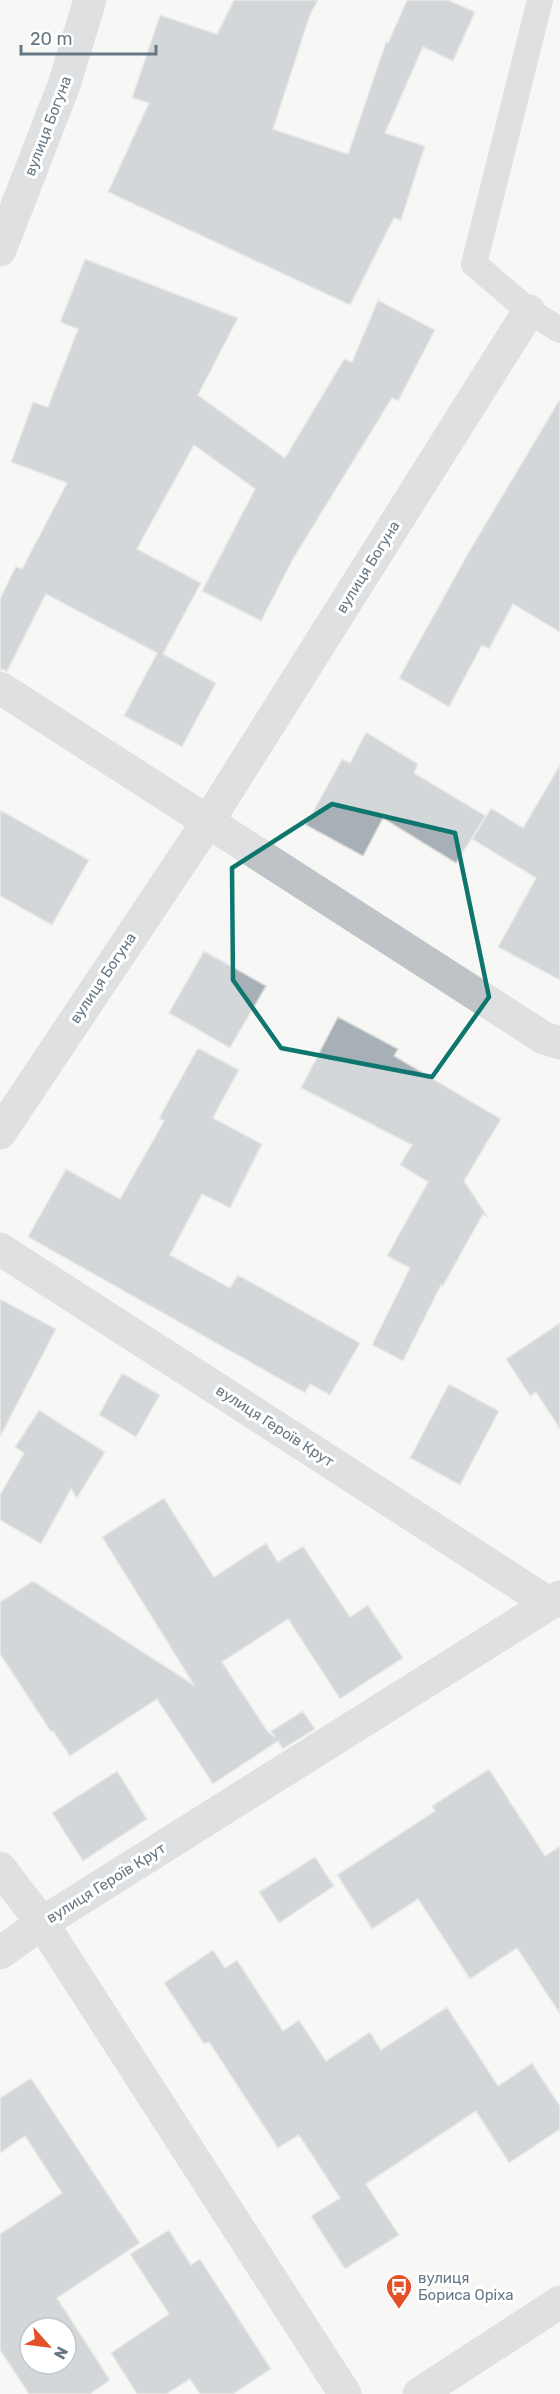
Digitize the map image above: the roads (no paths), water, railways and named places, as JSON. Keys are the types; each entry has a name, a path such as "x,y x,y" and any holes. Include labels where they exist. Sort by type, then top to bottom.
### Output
{"street":[{"name":"вулиця Богуна","path":"0,250 64,85 90,0"},
{"name":"вулиця Богуна","path":"0,1133 207,823 529,311"},
{"path":"0,688 544,1038 560,1043"},
{"name":"вулиця Героїв Крут","path":"0,1249 555,1600 42,1923 0,1953"},
{"path":"0,1868 42,1923 345,2394"},
{"path":"419,2394 560,2302"}],"lane":[{"path":"540,0 474,264 529,311 560,330"}],"place":[{"name":"вулиця Бориса Оріха","path":"399,2310"}]}
